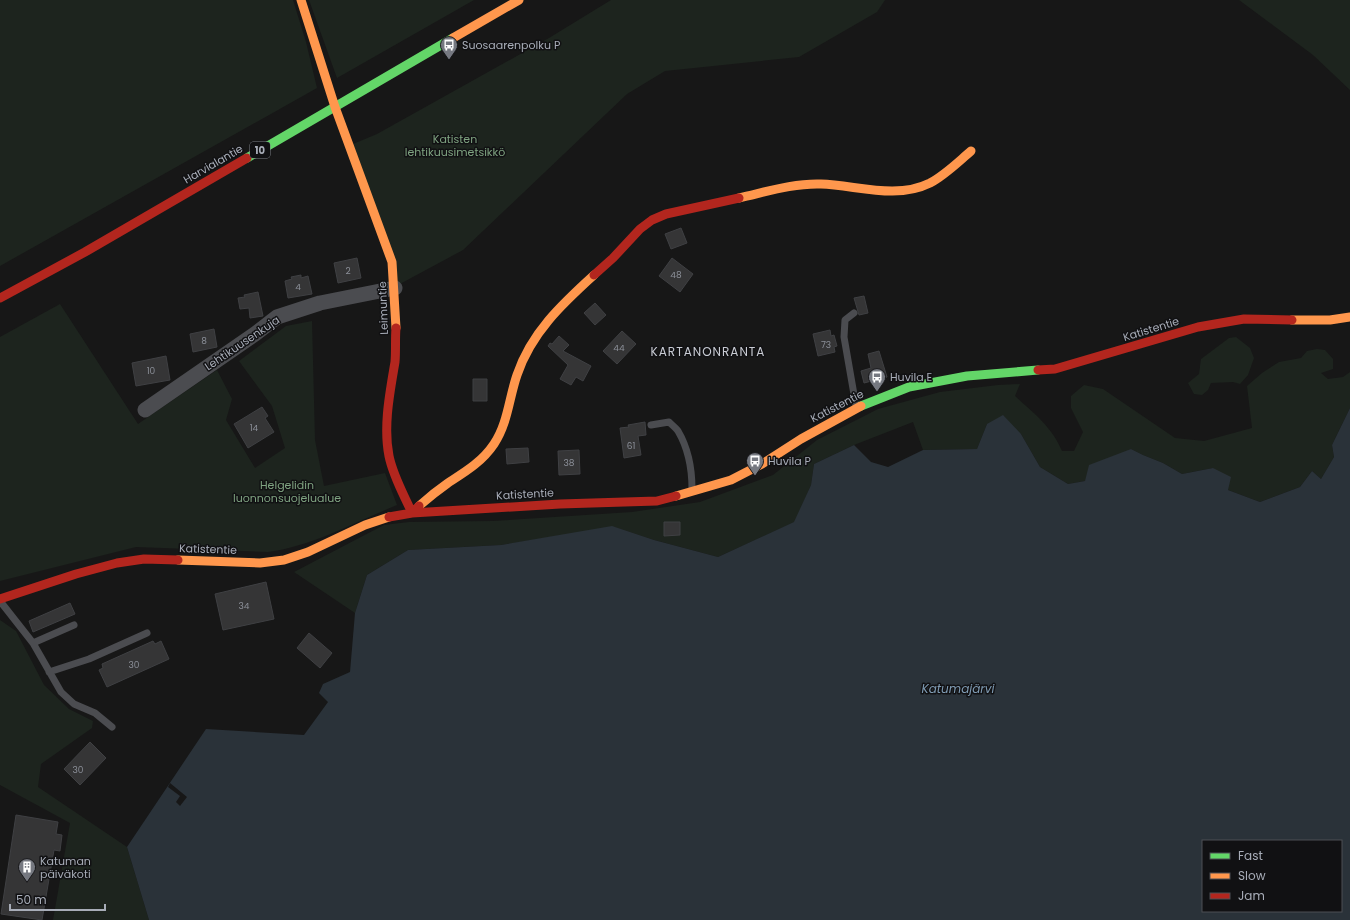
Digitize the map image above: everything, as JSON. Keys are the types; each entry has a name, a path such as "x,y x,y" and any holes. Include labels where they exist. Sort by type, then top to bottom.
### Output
{"main road":[{"name":"Leimuntie","path":"301,0 335,107 392,262 396,317 395,360 390,389 387,436 389,456 395,476 412,513"},
{"name":"Harvialantie","path":"0,298 85,252 519,0"},
{"path":"412,513 428,498 484,459 496,442 503,427 514,383 525,354 536,336 548,320 621,251 639,229 652,220 666,214 806,184 838,184 892,191 913,189 929,183 955,165 971,151"},
{"name":"Katistentie","path":"0,600 76,574 117,563 144,559 260,563 284,560 308,552 365,524 388,517 412,513 560,504 657,501 731,480 762,464 801,439 856,408 909,387 967,376 1055,369 1198,327 1244,319 1330,320 1350,317"}],"street":[{"name":"Lehtikuusenkuja","path":"145,410 256,334 278,317 320,303 395,288"}],"lane":[{"path":"854,313 845,320 844,337 856,408"},
{"path":"651,425 669,422 678,430 690,461 693,491"},
{"path":"0,600 34,643 61,692 74,704 95,713 112,727"},
{"path":"34,643 74,625"},
{"path":"49,672 89,659 147,633"}],"green space":[{"path":"0,0 293,0 306,42 317,88 0,266"},
{"path":"309,0 474,0 337,78"},
{"name":"Katisten lehtikuusimetsikkö","path":"611,0 885,0 877,12 799,57 665,71 627,94 463,250 398,285 353,144 377,134 549,38"},
{"path":"1239,0 1350,0 1350,90 1313,55"},
{"name":"Helgelidin luonnonsuojelualue","path":"60,304 138,424 217,370 232,399 226,420 255,468 285,448 272,406 239,361 286,326 312,321 315,440 324,486 385,473 397,505 334,533 285,549 268,552 136,547 0,581 0,337"},
{"path":"1236,337 1250,348 1254,358 1248,375 1240,384 1233,382 1211,383 1208,390 1202,395 1194,394 1188,383 1199,374 1201,359 1229,338"},
{"path":"1317,349 1325,350 1333,359 1333,369 1321,373 1328,379 1343,377 1350,372 1350,408 1332,445 1334,457 1321,479 1312,471 1300,487 1260,502 1228,490 1213,468 1182,474 1163,463 1131,449 1085,481 1068,484 1040,467 1021,434 987,424 977,449 923,450 913,422 854,445 814,464 811,485 795,522 718,557 654,540 614,527 501,545 408,550 367,575 355,613 294,572 384,525 409,522 493,521 632,512 700,502 773,475 817,440 878,409 940,392 1020,384 1015,396 1048,428 1062,451 1074,451 1083,432 1071,408 1071,396 1084,385 1103,389 1175,438 1204,441 1252,428 1247,386 1262,373 1279,362 1301,358 1307,351"},
{"path":"0,620 16,631 44,685 69,709 93,721 92,728 41,764 38,787 127,847 149,920 53,920 70,823 0,785"}],"water":[{"name":"Katumajärvi","path":"1350,408 1350,920 149,920 127,847 206,729 304,735 328,702 319,693 323,684 350,672 355,613 367,575 408,550 501,545 612,526 654,540 718,557 794,522 811,485 814,464 854,445 871,462 888,467 923,450 977,449 987,424 1003,415 1021,434 1040,467 1068,484 1085,481 1089,465 1131,449 1163,463 1182,474 1213,468 1231,477 1228,490 1260,502 1300,487 1312,471 1321,479 1334,457 1332,445"}],"pier":[{"path":"170,783 187,797 180,806 176,802 180,796 168,787"}],"building":[{"path":"681,228 687,243 671,249 665,234"},
{"path":"357,258 361,278 338,283 334,263"},
{"path":"672,258 693,274 680,292 659,276"},
{"path":"301,275 301,278 308,276 312,294 288,298 285,281 292,279 291,277"},
{"path":"258,292 263,316 250,318 249,308 240,309 238,298"},
{"path":"864,296 868,313 859,315 854,298"},
{"path":"595,303 606,315 595,325 584,313"},
{"path":"214,329 217,347 193,352 190,334"},
{"path":"830,330 831,336 834,335 837,346 834,347 835,352 818,356 813,334"},
{"path":"622,331 636,344 617,364 603,351"},
{"path":"559,336 569,345 563,351 591,366 583,381 576,377 571,385 560,379 568,365 548,346 550,343 552,344"},
{"path":"879,351 887,377 864,383 861,371 871,368 868,354"},
{"path":"166,356 170,380 136,386 132,363"},
{"path":"473,379 487,379 487,401 473,401"},
{"path":"262,407 268,416 265,418 274,432 248,448 234,424"},
{"path":"645,422 646,435 638,436 641,455 624,458 620,428"},
{"path":"528,448 529,462 507,464 506,449"},
{"path":"579,450 580,474 559,475 558,451"},
{"path":"664,522 680,522 680,535 664,536"},
{"path":"266,582 274,619 223,630 215,594"},
{"path":"70,603 75,614 33,632 29,621"},
{"path":"309,633 332,653 320,668 297,648"},
{"path":"153,641 155,644 161,641 169,659 107,687 99,670 103,668 102,664"},
{"path":"90,742 106,758 80,785 64,769"},
{"name":"Katuman päiväkoti","path":"16,815 58,822 56,834 62,835 60,851 54,850 42,920 1,914"}],"traffic: fast":[{"path":"247,158 453,38"},
{"path":"861,406 909,387 967,376 1038,370"}],"traffic: slow":[{"path":"301,0 335,107 392,262 396,328"},
{"path":"453,38 519,0"},
{"path":"739,198 780,188 811,184 890,191 917,188 930,183 941,176 971,151"},
{"path":"419,506 441,488 473,466 494,444 502,428 517,375 530,346 559,308 594,275"},
{"path":"1292,320 1330,320 1350,317"},
{"path":"676,496 731,480 762,464 801,439 861,406"},
{"path":"178,560 260,563 284,560 308,552 365,525 389,517"}],"traffic: jam":[{"path":"0,298 85,252 247,158"},
{"path":"594,275 613,258 640,229 652,220 666,214 739,198"},
{"path":"1038,370 1055,369 1198,327 1244,319 1292,320"},
{"path":"396,328 395,362 389,397 387,421 387,445 393,471 412,513 419,506"},
{"path":"389,517 412,513 560,504 657,501 676,496"},
{"path":"0,599 76,574 117,563 144,559 178,560"}],"place":[{"name":"Suosaarenpolku P","path":"449,60"},
{"name":"Huvila E","path":"877,392"},
{"name":"Huvila P","path":"755,476"},
{"name":"Katuman päiväkoti","path":"27,882"}],"district":[{"name":"KARTANONRANTA","path":"708,351"}]}
